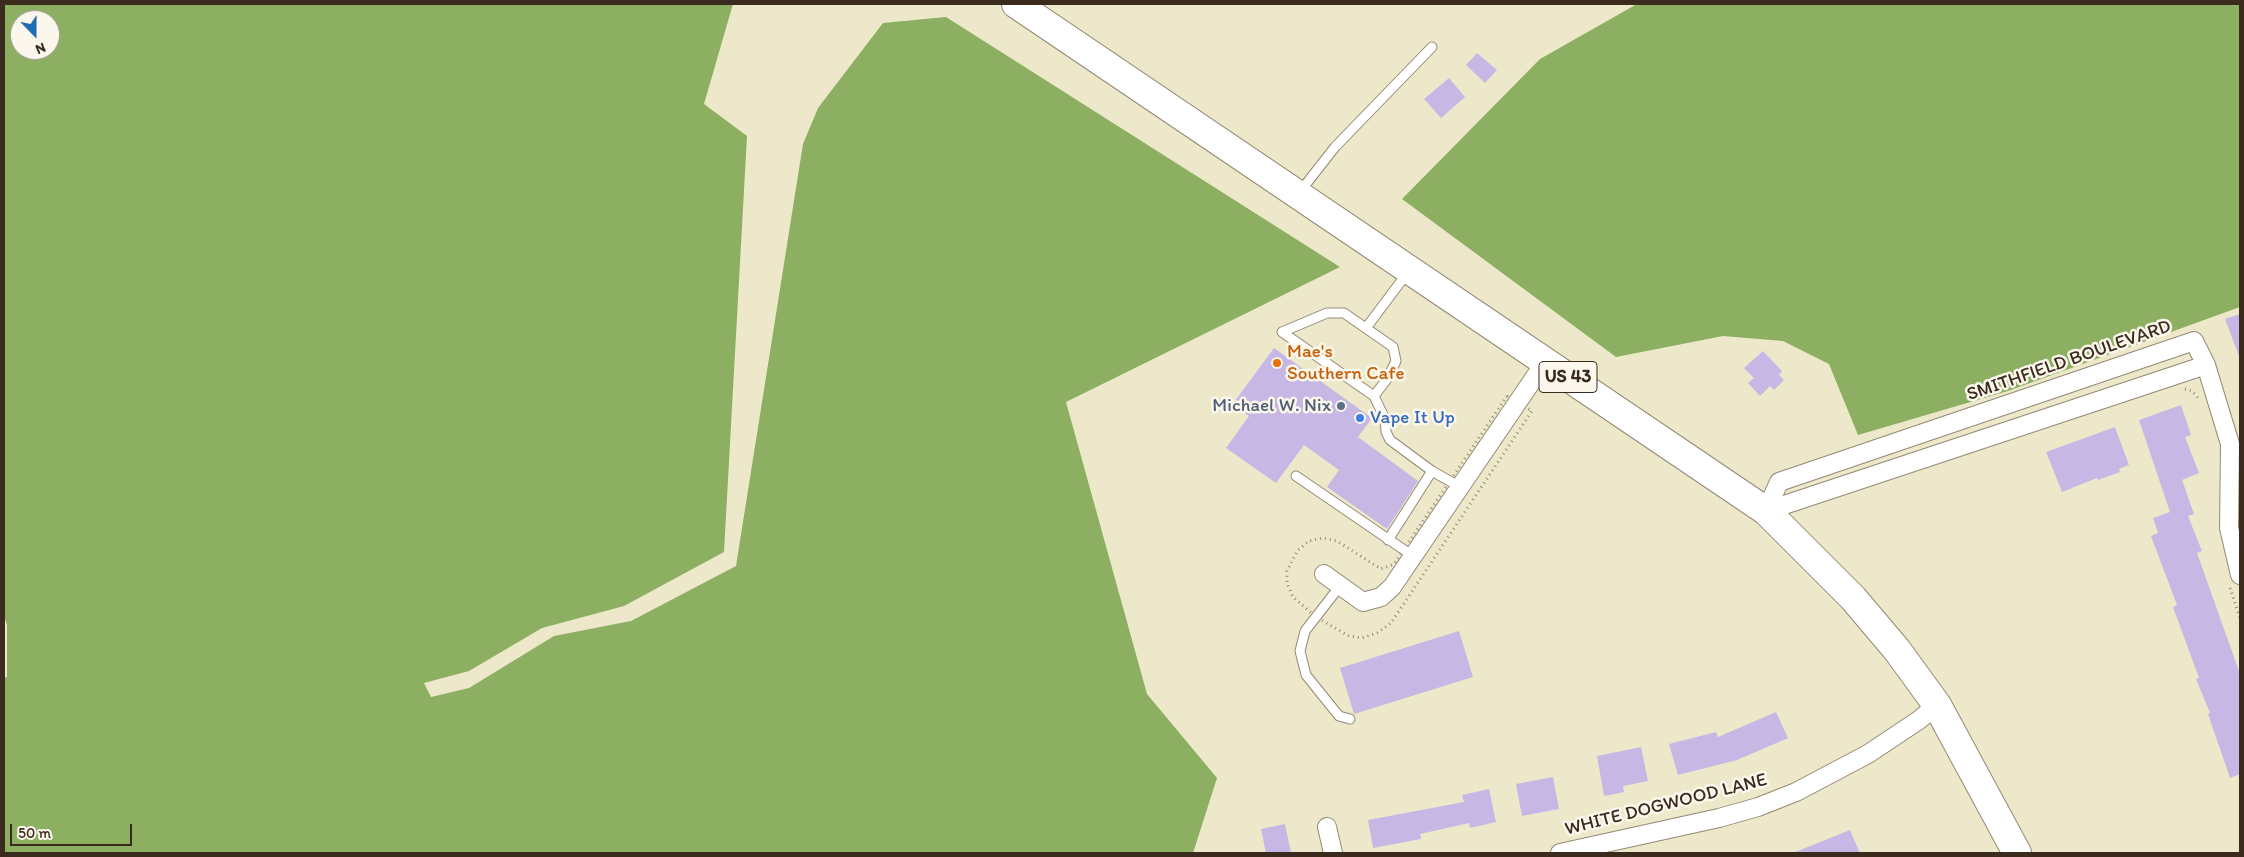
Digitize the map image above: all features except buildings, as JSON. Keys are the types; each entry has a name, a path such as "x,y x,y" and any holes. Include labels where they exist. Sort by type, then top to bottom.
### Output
{"highway":[{"name":"US 43","path":"1016,4 1766,512 1854,598 1897,650 1936,705 2017,853"}],"street":[{"name":"SMITHFIELD BOULEVARD","path":"1766,512 1779,482 2184,344 2194,341 2206,365"},
{"path":"1324,574 1363,602 1381,597 1392,587 1545,362"},
{"path":"1766,512 2206,365 2230,444 2229,528 2234,578"},
{"name":"WHITE DOGWOOD LANE","path":"1560,853 1719,818 1758,807 1796,792 1868,754 1919,720 1936,705"},
{"path":"1326,827 1333,853"}],"lane":[{"path":"1298,195 1335,147 1432,47"},
{"path":"1366,328 1410,270"},
{"path":"1374,396 1387,379 1396,361 1393,347 1366,328 1344,313 1327,313 1282,332 1374,396 1385,419 1386,432 1390,440 1432,471 1460,486"},
{"path":"1388,540 1432,471"},
{"path":"1296,476 1412,556"},
{"path":"1340,586 1305,631 1300,651 1306,675 1339,716 1350,719"}],"path":[{"path":"2181,389 2192,391 2201,401"},
{"path":"2234,578 2240,618"}],"green space":[{"path":"4,4 733,4 704,104 747,136 724,552 624,606 542,628 469,671 424,683 431,697 469,688 554,636 631,621 736,566 803,144 818,108 883,23 946,17 1340,267 1066,402 1147,694 1217,778 1193,853 4,853 4,678 7,677 7,625 4,616"},
{"path":"1637,4 2240,4 2240,307 2008,391 1858,435 1829,364 1783,341 1723,336 1616,357 1402,199 1540,59"}],"place":[{"name":"Mae's Southern Cafe","path":"1277,363"},
{"name":"Michael W. Nix","path":"1341,406"},
{"name":"Vape It Up","path":"1360,418"}]}
